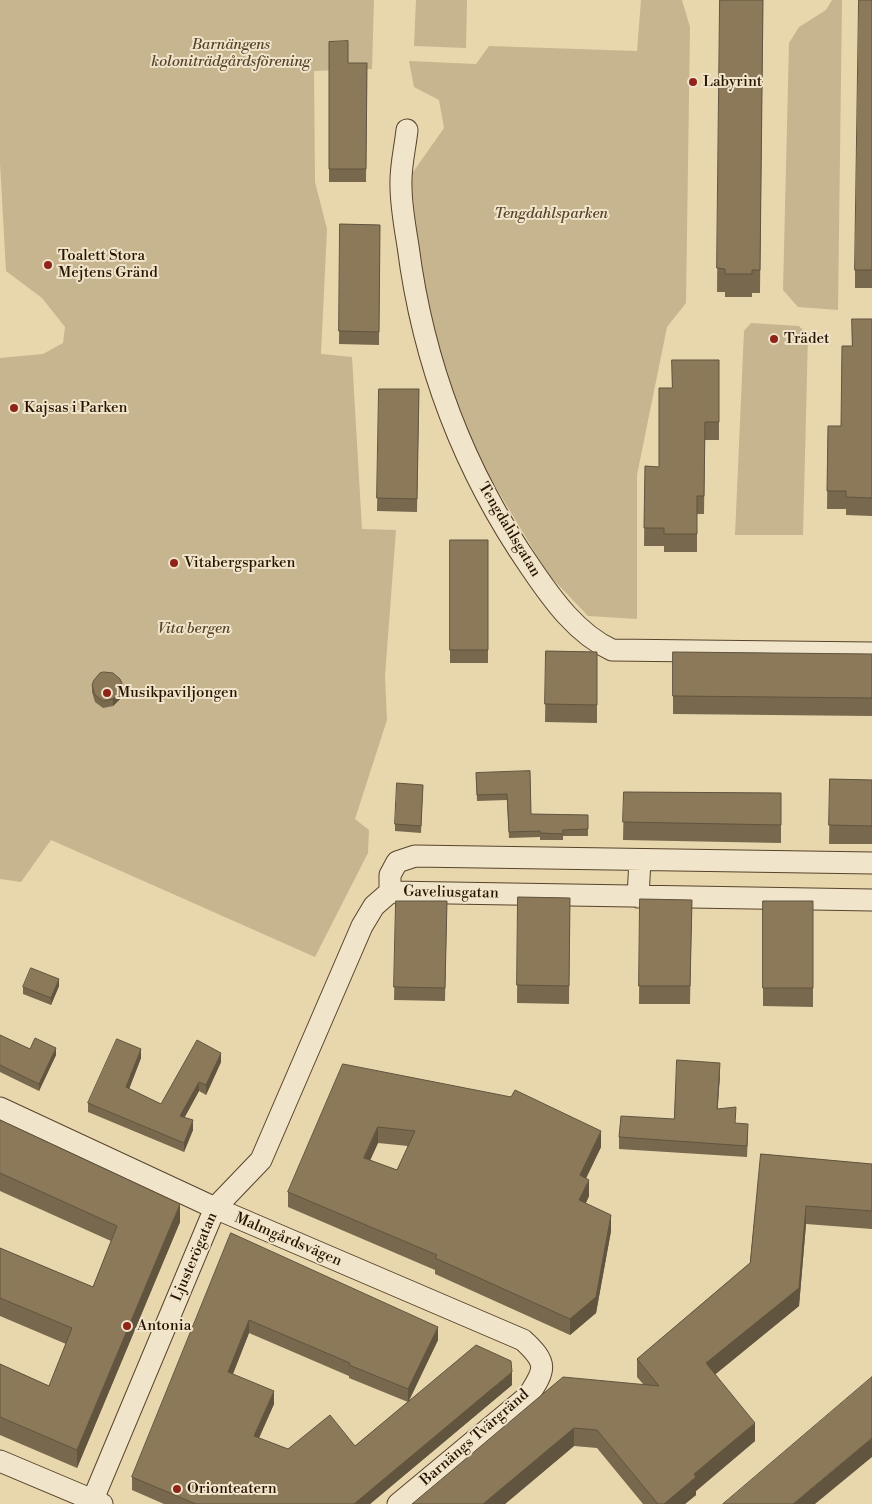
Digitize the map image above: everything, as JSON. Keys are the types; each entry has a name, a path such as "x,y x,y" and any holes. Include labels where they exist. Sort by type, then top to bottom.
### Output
{"street":[{"name":"Tengdahlsgatan","path":"407,130 401,188 412,276 422,321 448,412 467,458 490,504 515,545 543,586 583,632 599,644 612,650 872,653"},
{"name":"Gaveliusgatan","path":"872,863 415,856 397,862 390,875 390,892 872,900"},
{"path":"638,897 640,860"},
{"name":"Ljusterögatan","path":"95,1503 215,1208 261,1160 362,926 374,906 390,892"},
{"name":"Malmgårdsvägen","path":"0,1108 215,1208 523,1340 536,1352 542,1364"},
{"name":"Barnängs Tvärgränd","path":"398,1504 528,1396 540,1378 542,1364"},
{"path":"0,1461 95,1503"}],"green space":[{"name":"Vita bergen","path":"0,0 374,0 372,69 314,71 315,182 327,229 321,354 352,357 362,529 396,530 385,676 387,720 355,819 369,830 368,853 315,957 51,840 21,882 0,879 0,358 43,354 63,343 65,327 42,298 6,271 0,163"},
{"path":"416,0 467,0 466,48 414,46"},
{"name":"Tengdahlsparken","path":"641,0 682,0 690,27 686,303 667,327 637,475 637,619 588,616 548,574 474,451 446,375 420,274 411,175 444,128 439,100 414,87 409,61 476,64 489,46 637,51"},
{"path":"832,0 842,0 838,310 798,307 783,290 789,43 799,27 826,10"},
{"path":"751,323 799,326 808,335 803,535 735,535 744,331"}],"building":[{"path":"720,0 763,0 760,270 752,270 752,274 725,274 725,269 717,268"},
{"path":"859,0 872,0 872,270 855,270"},
{"path":"348,41 348,63 367,63 366,169 329,169 329,42"},
{"path":"340,224 380,225 379,332 339,331"},
{"path":"852,319 872,319 872,498 846,497 846,491 827,491 828,426 841,426 842,346 852,346"},
{"path":"672,360 719,360 719,422 705,422 704,496 697,496 697,534 664,534 664,528 644,528 645,466 659,467 659,388 672,388"},
{"path":"379,389 419,389 417,499 377,498"},
{"path":"450,540 488,540 488,650 450,650"},
{"path":"546,651 597,652 597,705 545,704"},
{"path":"673,652 872,654 872,698 673,696"},
{"name":"Musikpaviljongen","path":"100,673 113,673 122,683 120,692 113,699 103,701 95,695 92,685"},
{"path":"530,771 531,814 588,815 588,829 563,830 563,834 540,833 540,831 509,832 507,794 477,795 476,773"},
{"path":"830,779 872,780 872,826 829,825"},
{"path":"397,783 423,785 421,826 395,824"},
{"path":"624,792 781,793 781,825 623,822"},
{"path":"518,897 570,898 569,986 517,985"},
{"path":"640,899 692,900 690,986 639,986"},
{"path":"396,901 447,901 445,988 394,987"},
{"path":"763,901 813,901 813,988 763,988"},
{"path":"31,968 59,979 51,998 23,987"},
{"path":"0,1035 30,1049 35,1038 56,1048 39,1084 0,1065"},
{"path":"117,1039 141,1049 126,1087 161,1104 197,1040 221,1053 206,1085 199,1082 180,1116 193,1120 184,1143 88,1103"},
{"path":"677,1060 720,1063 717,1109 736,1107 735,1123 748,1124 747,1146 619,1137 621,1116 674,1119"},
{"path":"343,1064 511,1097 515,1090 601,1131 580,1175 589,1180 579,1200 611,1215 596,1297 570,1319 435,1258 437,1255 288,1192","holes":["378,1127 415,1131 397,1170 364,1158"]},
{"path":"0,1120 180,1204 77,1450 0,1417 0,1364 49,1386 72,1328 0,1298 0,1248 93,1287 117,1226 0,1173"},
{"path":"761,1154 872,1164 872,1211 806,1206 799,1288 706,1363 755,1423 694,1474 696,1477 664,1504 658,1504 597,1430 574,1428 483,1504 412,1504 563,1377 659,1386 637,1359 750,1263"},
{"path":"231,1233 438,1327 408,1389 249,1320 228,1372 274,1391 254,1436 288,1449 330,1415 355,1446 476,1345 511,1361 512,1372 354,1504 196,1504 132,1477"},
{"path":"872,1377 872,1438 793,1504 723,1504"}],"place":[{"name":"Labyrint","path":"693,82"},
{"name":"Toalett Stora Mejtens Gränd","path":"48,265"},
{"name":"Trädet","path":"774,339"},
{"name":"Kajsas i Parken","path":"14,408"},
{"name":"Vitabergsparken","path":"174,563"},
{"name":"Musikpaviljongen","path":"107,693"},
{"name":"Antonia","path":"127,1326"},
{"name":"Orionteatern","path":"177,1489"}],"park label":[{"name":"Barnängens koloniträdgårdsförening","path":"231,54"}]}
